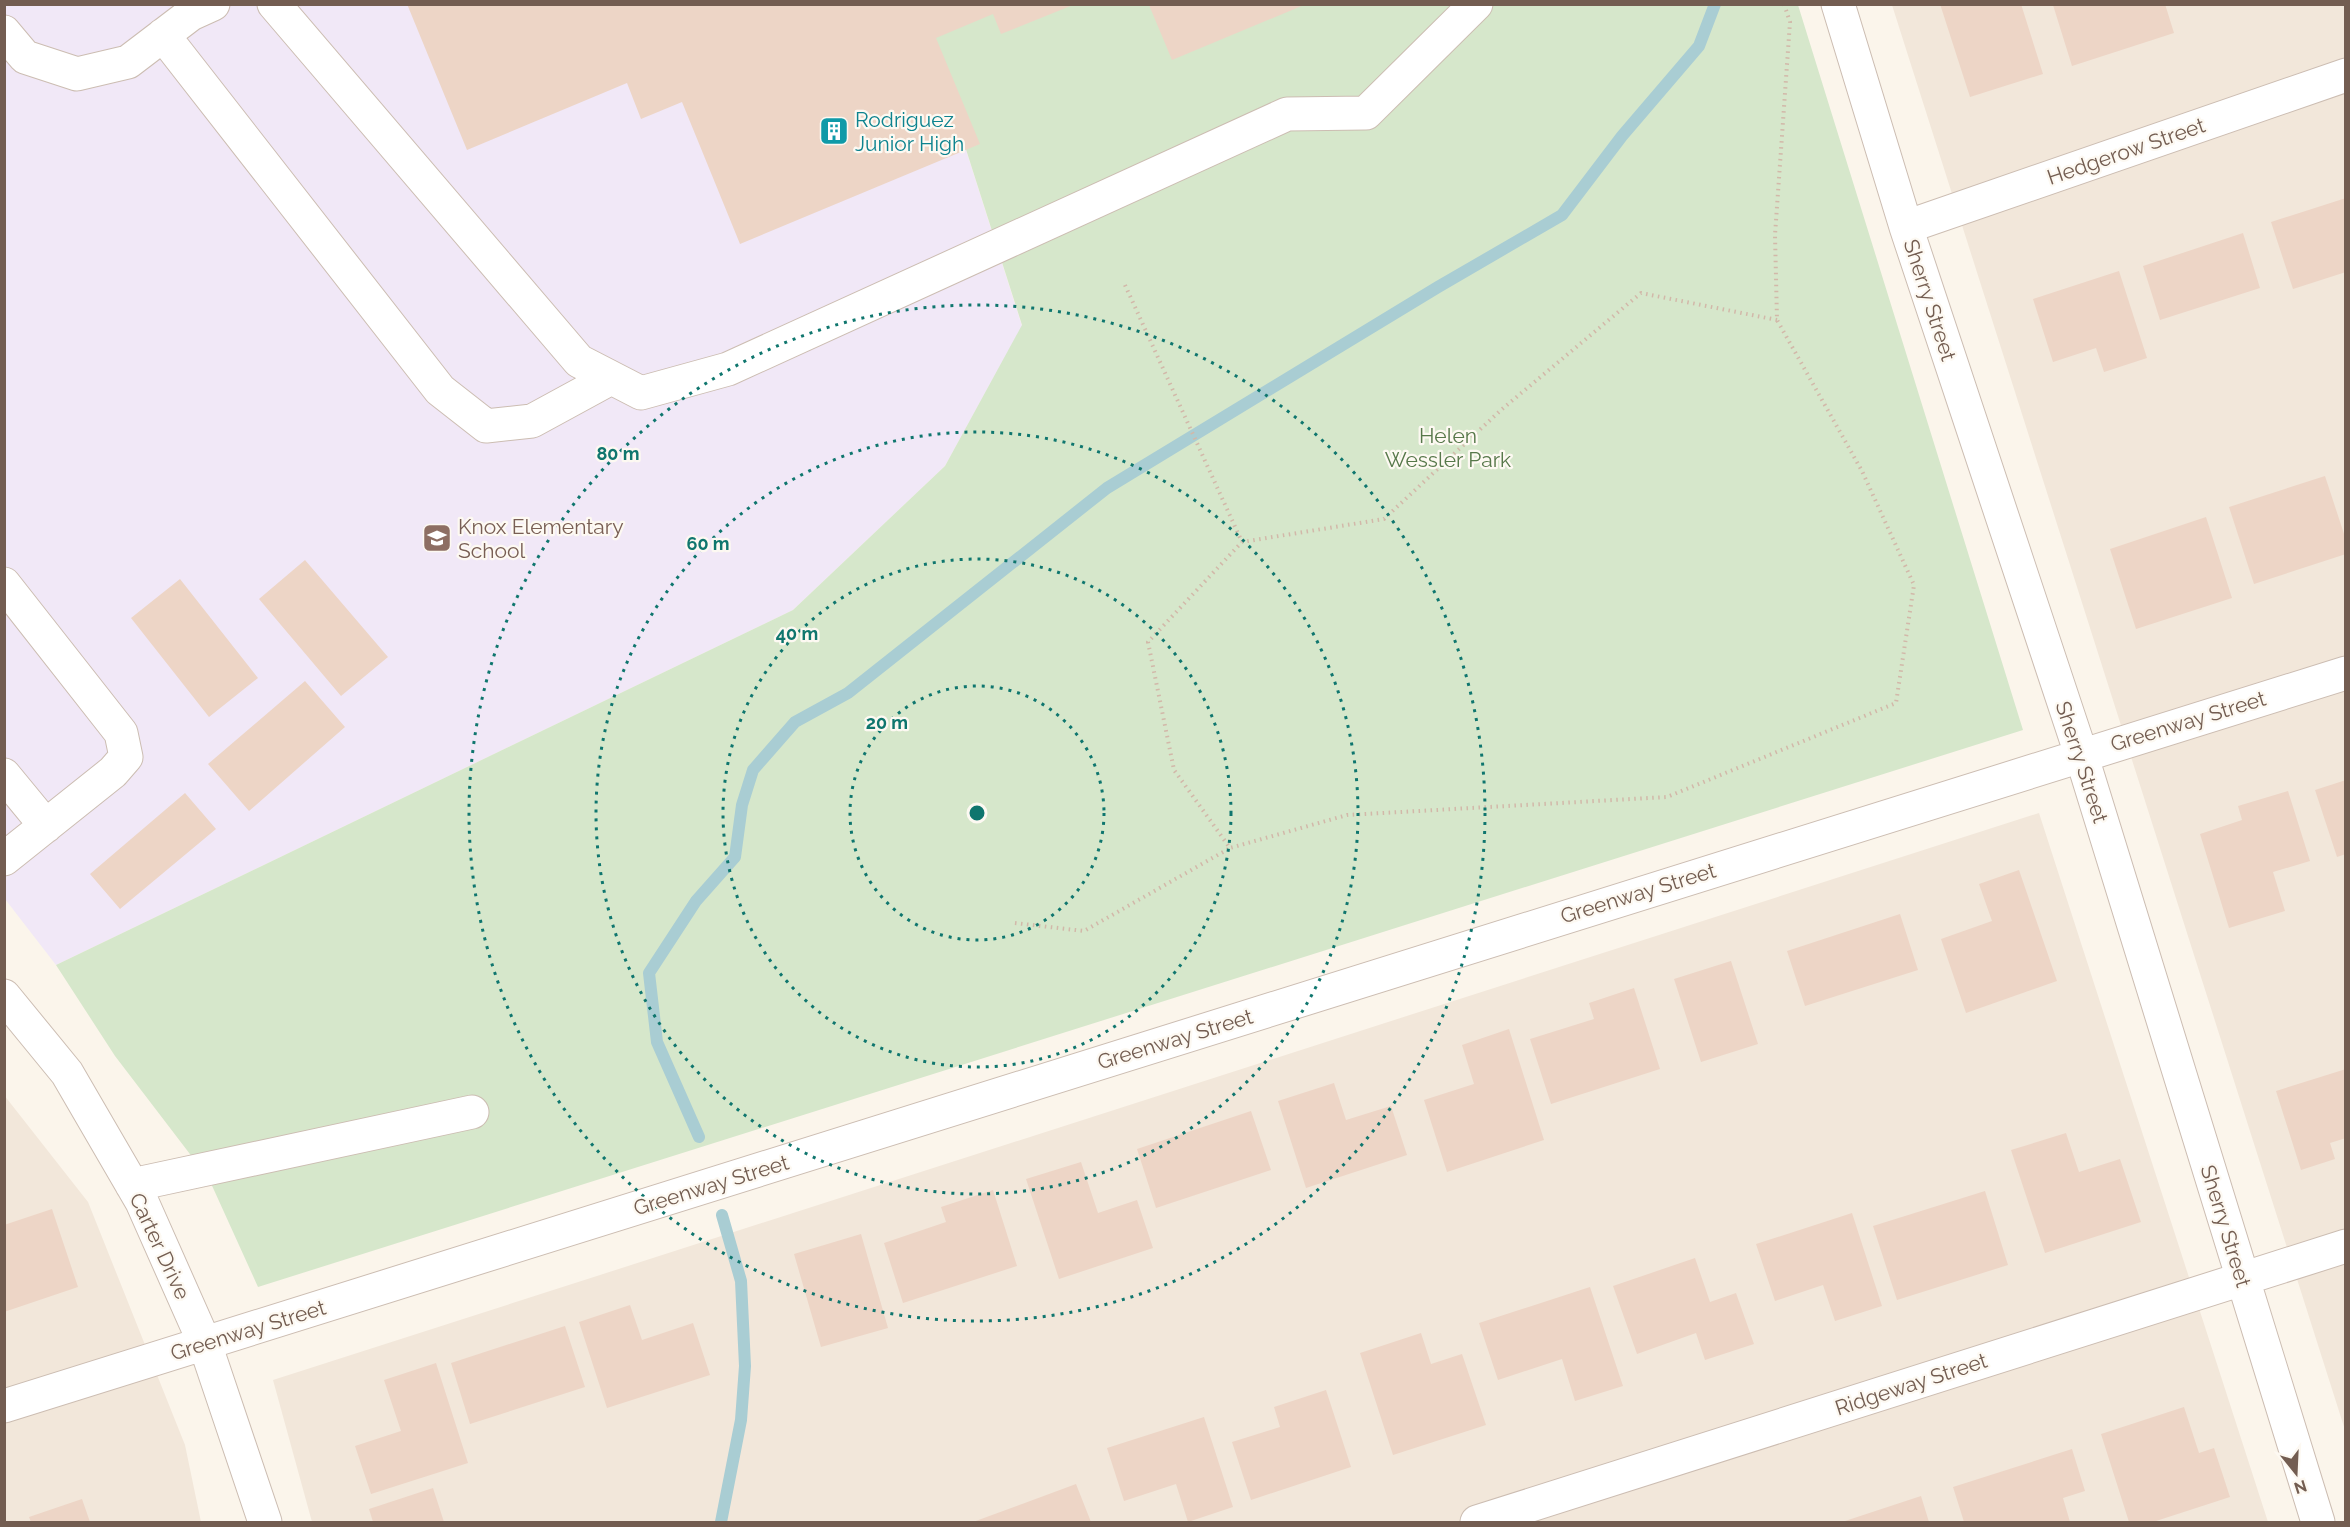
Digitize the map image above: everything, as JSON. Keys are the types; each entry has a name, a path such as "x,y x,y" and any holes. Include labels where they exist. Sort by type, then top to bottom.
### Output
{"street":[{"path":"4,32 25,57 77,74 128,62 191,14 213,4"},
{"path":"274,4 579,361 641,393 728,369 1287,114 1366,113 1476,4"},
{"name":"Sherry Street","path":"1838,4 1906,227 2081,754 2318,1522"},
{"path":"163,36 440,390 486,426 532,421 611,378"},
{"name":"Hedgerow Street","path":"1906,227 2346,75"},
{"path":"4,584 121,733 126,757 113,772 4,859"},
{"name":"Greenway Street","path":"4,1406 2081,754 2346,673"},
{"path":"4,775 46,826"},
{"name":"Carter Drive","path":"4,996 67,1073 142,1202 205,1344 265,1522"},
{"path":"132,1185 472,1112"},
{"name":"Ridgeway Street","path":"1477,1522 2346,1246"}],"path":[{"path":"1015,923 1084,931 1230,848 1347,815 1667,797 1896,703 1914,585 1862,471 1777,320 1775,235 1790,22 1784,4"},
{"path":"1125,285 1242,542"},
{"path":"1230,848 1174,770 1148,642 1242,542 1384,519 1501,410 1641,293 1777,320"}],"shaded area":[{"name":"Knox Elementary School","path":"5,5 920,5 1022,326 945,466 793,610 56,965 5,899"},
{"path":"1892,5 2345,5 2345,1430"},
{"path":"2039,813 2268,1522 312,1522 273,1380"},
{"path":"4,1095 88,1202 185,1445 201,1522 5,1522"}],"green space":[{"name":"Helen Wessler Park","path":"920,5 1798,5 2023,730 258,1287 209,1179 115,1056 56,965 793,610 945,466 1022,325"}],"building":[{"name":"Rodriguez Junior High","path":"407,4 1073,5 1001,34 993,14 936,38 980,144 740,244 682,102 641,119 627,83 467,150"},
{"path":"1940,4 2021,4 2043,74 1970,97"},
{"path":"2165,4 2174,33 2072,66 2053,5"},
{"path":"1149,5 1304,5 1172,60"},
{"path":"2346,198 2346,272 2293,289 2271,222"},
{"path":"2243,233 2260,288 2160,320 2143,266"},
{"path":"2119,271 2147,358 2104,372 2096,348 2053,362 2033,299"},
{"path":"2325,476 2346,540 2346,554 2254,584 2229,507"},
{"path":"2206,517 2232,598 2136,629 2110,549"},
{"path":"305,560 388,657 341,696 259,599"},
{"path":"180,579 258,678 209,717 131,618"},
{"path":"305,681 345,727 249,811 208,764"},
{"path":"2346,780 2346,854 2337,857 2315,790"},
{"path":"2288,791 2310,861 2273,872 2285,911 2229,928 2200,834 2242,820 2238,806"},
{"path":"185,793 216,829 120,909 90,874"},
{"path":"2019,870 2057,981 1966,1013 1941,939 1992,921 1979,884"},
{"path":"1900,914 1918,970 1805,1006 1787,951"},
{"path":"1731,961 1758,1044 1701,1062 1674,979"},
{"path":"1634,988 1660,1069 1551,1104 1530,1039 1594,1019 1589,1003"},
{"path":"1509,1029 1544,1140 1447,1172 1424,1100 1474,1084 1462,1045"},
{"path":"2346,1069 2346,1138 2330,1143 2335,1159 2301,1170 2276,1091"},
{"path":"1334,1083 1346,1120 1391,1106 1407,1155 1306,1188 1278,1101"},
{"path":"1251,1111 1271,1170 1156,1208 1137,1149"},
{"path":"2066,1133 2079,1172 2120,1159 2141,1222 2045,1253 2011,1150"},
{"path":"1081,1162 1098,1213 1137,1200 1153,1248 1059,1279 1026,1179"},
{"path":"993,1190 1017,1266 903,1303 884,1243 946,1222 941,1207"},
{"path":"1985,1191 2008,1265 1897,1300 1873,1226"},
{"path":"52,1209 78,1287 4,1312 4,1225"},
{"path":"1852,1213 1882,1306 1835,1321 1823,1285 1775,1301 1756,1244"},
{"path":"861,1234 888,1328 821,1347 794,1254"},
{"path":"1695,1258 1710,1302 1736,1293 1754,1344 1705,1360 1696,1333 1637,1354 1613,1286"},
{"path":"1590,1287 1623,1386 1575,1401 1562,1359 1498,1380 1479,1323"},
{"path":"630,1305 642,1340 693,1323 710,1375 607,1408 579,1322"},
{"path":"565,1326 585,1387 470,1424 451,1363"},
{"path":"1421,1333 1431,1364 1462,1354 1486,1425 1393,1455 1360,1353"},
{"path":"436,1363 468,1463 371,1494 355,1446 401,1431 384,1380"},
{"path":"1326,1390 1351,1467 1251,1500 1232,1442 1280,1427 1274,1407"},
{"path":"2184,1407 2199,1453 2214,1448 2230,1497 2153,1522 2129,1522 2101,1434"},
{"path":"1204,1417 1233,1507 1188,1522 1176,1484 1124,1501 1107,1448"},
{"path":"2072,1449 2085,1491 2063,1498 2070,1522 1964,1522 1953,1487"},
{"path":"1076,1484 1091,1522 973,1522"},
{"path":"433,1488 444,1522 373,1522 369,1509"},
{"path":"1921,1496 1929,1522 1842,1522"},
{"path":"82,1499 90,1522 31,1522 29,1517"}],"waterway":[{"path":"699,1137 657,1042 649,973 696,901 735,857 742,805 753,770 795,722 848,693 1107,488 1438,287 1562,215 1622,136 1699,46 1715,4"},
{"path":"721,1522 741,1420 745,1366 741,1281 722,1215"}],"place":[{"name":"Rodriguez Junior High","path":"834,131"},
{"name":"Knox Elementary School","path":"437,538"}]}
